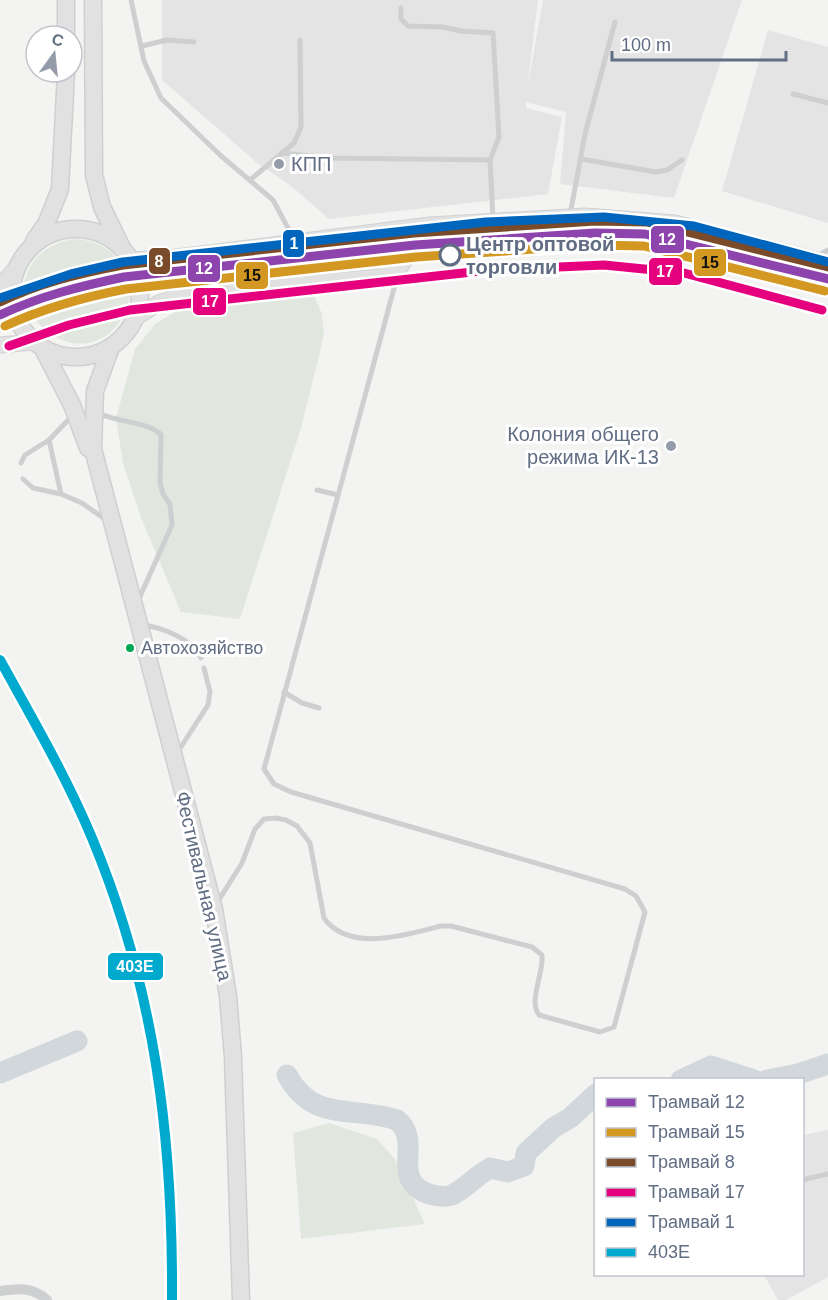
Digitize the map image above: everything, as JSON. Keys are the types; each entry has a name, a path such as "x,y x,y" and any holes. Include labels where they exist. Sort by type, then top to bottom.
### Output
{"main road":[{"path":"66,0 66,24"},
{"path":"65,84 60,189 47,222 17,267 12,289 14,310 23,330 39,345 63,356 78,357 98,353 111,347 127,332 135,318 140,292 138,276 102,207 94,175 93,0"},
{"path":"29,250 49,235 75,229 98,233 112,241 128,256"},
{"name":"Фестивальная улица","path":"39,345 75,413 101,483"},
{"name":"Фестивальная улица","path":"111,347 100,374 93,410 93,450 214,909 228,996 233,1058 241,1300"}],"street":[{"path":"128,256 296,243 430,225 493,220 613,217 675,223 828,263"},
{"path":"135,318 159,303 184,294 379,277 400,267 430,225"},
{"path":"0,286 17,267"},
{"path":"0,345 39,345"},
{"path":"0,1291 29,1289 47,1300"}],"lane":[{"path":"131,0 148,72 161,98 220,155 273,200 296,243"},
{"path":"401,8 401,19 408,26 493,33 499,137 490,160 493,220"},
{"path":"570,217 585,134 615,22"},
{"path":"142,46 167,40 194,42"},
{"path":"250,180 297,140 301,127 300,40"},
{"path":"793,94 828,104"},
{"path":"283,153 329,158 490,160"},
{"path":"581,159 656,172 667,170 682,160"},
{"path":"812,259 828,250"},
{"path":"214,909 242,863 255,829 261,821 269,818 286,820 297,826 310,843 324,918 331,928 347,934 378,939 451,926 532,947 542,955 543,965 535,1007 540,1015 600,1032 614,1028 645,912 636,896 625,889 280,788 264,769 400,267"},
{"path":"93,410 122,422 155,428 162,435 160,483 163,494 170,504 172,525 143,586 136,618 198,650 201,658"},
{"path":"21,463 25,455 49,440 75,413"},
{"path":"49,440 61,494"},
{"path":"23,479 33,488 61,494 82,503 112,524"},
{"path":"317,490 338,495"},
{"path":"174,757 208,705 210,692 204,668"},
{"path":"284,692 302,704 319,708"},
{"path":"804,1180 828,1174"}],"shaded area":[{"path":"162,0 538,0 527,90 543,0 742,0 674,198 560,184 566,112 526,102 526,108 562,117 548,194 329,219 290,185 256,162 162,80"},
{"path":"768,30 828,47 828,223 722,191"},
{"path":"72,239 90,241 104,247 116,257 127,272 101,276 22,298 26,276 35,259 42,252 60,242"},
{"path":"131,289 126,309 117,325 105,336 91,342 76,343 60,339 45,329 31,314"},
{"path":"314,295 322,314 324,334 319,356 301,428 240,619 181,612 141,518 123,463 116,418 135,349 156,323 189,304 231,296"},
{"path":"329,1123 377,1139 395,1159 425,1224 301,1239 293,1133"},
{"path":"828,1130 828,1277 786,1300 778,1300 765,1276 804,1276 804,1135"}],"waterway":[{"path":"0,1073 77,1041"},
{"path":"777,1078 828,1064"},
{"path":"685,1078 711,1066 748,1078"},
{"path":"287,1075 309,1101 322,1107 397,1120 408,1139 410,1179 417,1187 429,1194 440,1196 449,1196 457,1192 490,1168 508,1172 524,1166 526,1153 594,1096"}],"tram line":[{"name":"1","path":"0,298 71,274 123,262 486,222 604,217 694,226 828,262"},
{"name":"8","path":"0,302 60,279 123,265 414,233 595,221 647,222 828,267"},
{"name":"12","path":"0,315 61,292 124,277 415,245 595,233 645,234 828,279"},
{"name":"15","path":"5,326 64,304 126,289 416,257 595,245 644,246 825,291"},
{"name":"17","path":"9,346 69,325 130,310 490,270 604,265 684,273 822,310"},
{"path":"796,271 811,271 828,266"}],"transit line":[{"name":"403Е","path":"0,660 82,815 114,895 131,951 156,1064 164,1122 169,1180 172,1300"}],"place":[{"name":"КПП","path":"279,164"},
{"name":"Центр оптовой торговли","path":"450,255"},
{"name":"Колония общего режима ИК-13","path":"671,446"},
{"name":"Автохозяйство","path":"130,648"}]}
